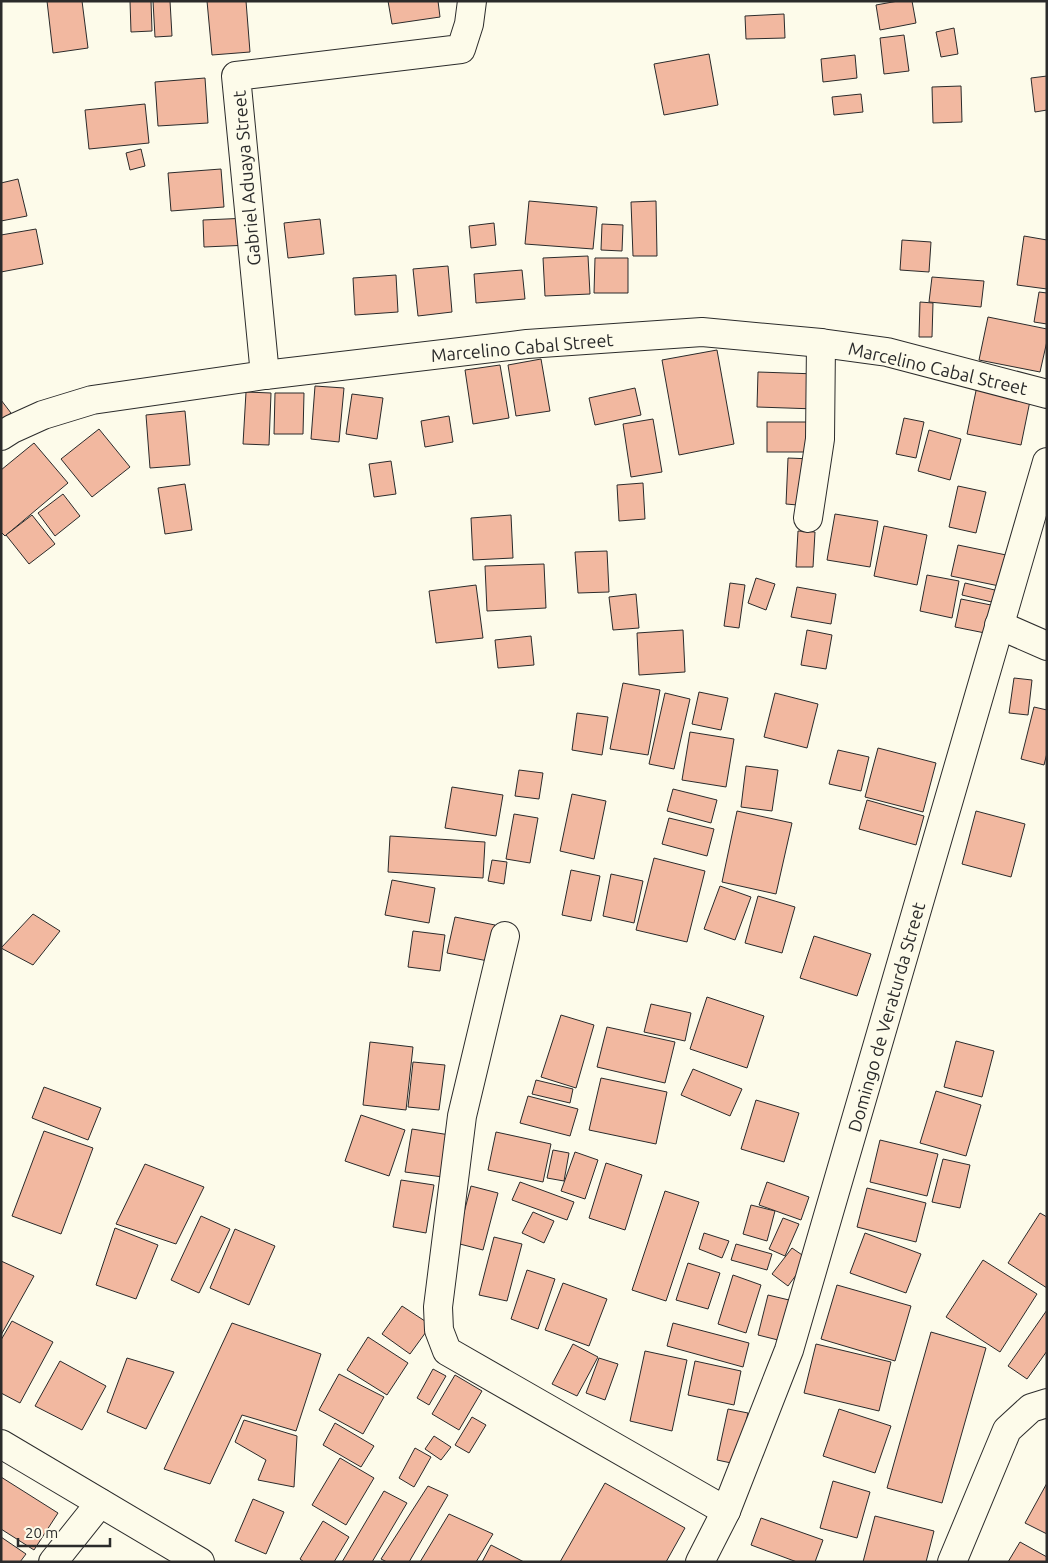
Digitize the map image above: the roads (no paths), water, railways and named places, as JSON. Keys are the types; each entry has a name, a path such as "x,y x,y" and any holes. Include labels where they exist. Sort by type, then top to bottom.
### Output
{"street":[{"name":"Gabriel Aduaya Street","path":"264,375 236,76 461,49 469,24 472,1"},
{"name":"Marcelino Cabal Street","path":"1,436 43,415 92,400 264,375 527,344 702,332 821,343 888,352 1047,394"},
{"path":"808,518 820,439 821,343"},
{"name":"Domingo de Veraturda Street","path":"700,1562 726,1511 789,1350 1047,462"},
{"path":"999,625 1047,646"},
{"path":"505,936 462,1116 438,1307 439,1330 447,1351 726,1511"},
{"path":"952,1562 1006,1430 1031,1408 1047,1403"},
{"path":"1,1444 200,1562"},
{"path":"54,1562 100,1503"}]}
